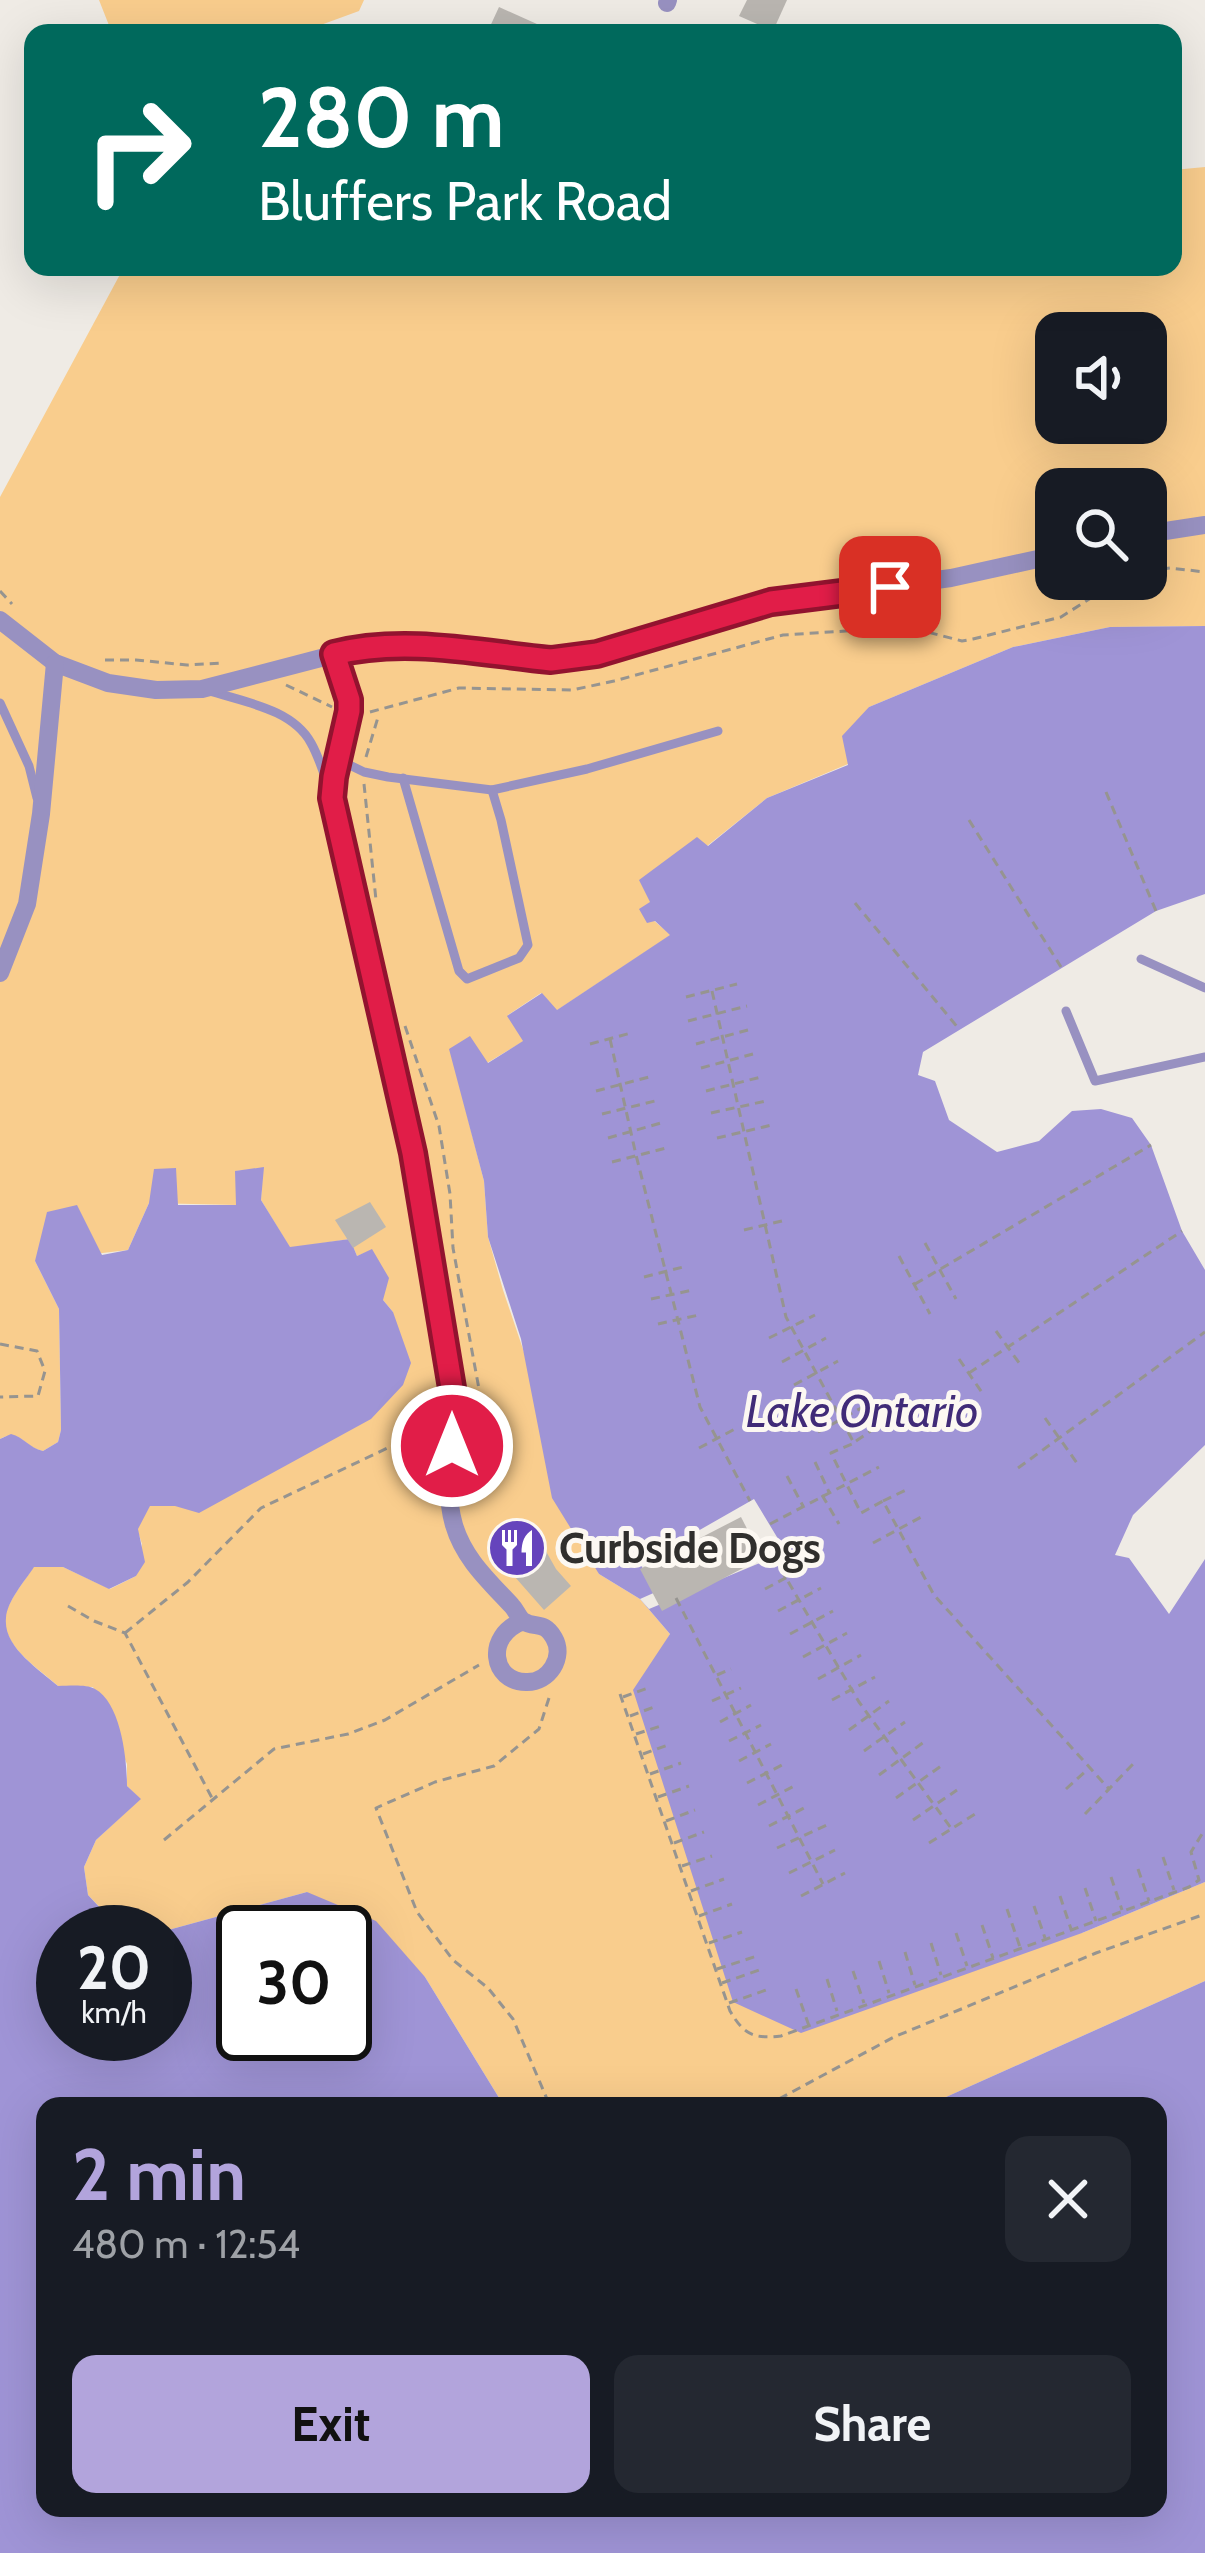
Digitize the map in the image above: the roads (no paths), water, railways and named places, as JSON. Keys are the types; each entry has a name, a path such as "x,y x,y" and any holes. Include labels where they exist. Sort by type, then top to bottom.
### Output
{"street":[{"path":"1167,531 1205,525"},
{"path":"0,620 55,662 108,683 156,690 202,689 367,646 574,658 771,602 951,578 1035,560"},
{"path":"334,654 349,700 332,798 413,1153 455,1417 448,1496 461,1543 476,1568 523,1621 544,1625 556,1641 556,1662 544,1678 524,1683 505,1673 496,1655 508,1627 523,1621"},
{"path":"0,973 27,904 55,662"}],"lane":[{"path":"202,689 295,723 312,744 332,798"},
{"path":"0,703 29,766 41,814"},
{"path":"338,760 364,772 492,790 587,770 718,731"},
{"path":"403,778 460,973 467,979 519,958 528,945 492,790"},
{"path":"1141,958 1205,988"},
{"path":"1066,1011 1095,1082 1205,1057"}],"water":[{"name":"Lake Ontario","path":"1205,626 1205,894 1156,911 923,1052 918,1075 935,1081 949,1120 997,1152 1039,1141 1072,1111 1101,1109 1132,1118 1151,1145 1182,1231 1205,1270 1205,1445 1133,1515 1115,1555 1129,1558 1169,1614 1205,1559 1205,1882 1082,1933 801,2033 733,2002 633,1690 670,1634 640,1599 599,1574 552,1498 521,1339 488,1237 484,1181 449,1049 470,1036 488,1063 523,1041 507,1016 542,993 557,1010 670,935 655,921 647,923 639,909 650,902 639,880 697,837 708,846 767,798 848,765 842,736 869,707 1013,647 1110,627"},
{"path":"264,1167 261,1200 290,1247 350,1239 357,1256 372,1249 389,1278 383,1300 393,1312 411,1363 403,1385 371,1419 199,1513 150,1506 138,1529 145,1562 136,1576 109,1589 63,1567 34,1567 17,1591 6,1618 10,1638 58,1686 82,1686 104,1696 117,1719 127,1786 141,1799 96,1840 84,1867 88,1895 97,1905 36,1905 36,2061 192,2061 192,1924 216,1917 216,2061 372,2061 372,1919 425,1977 498,2097 36,2097 36,2517 1167,2517 1167,2097 946,2097 1205,1981 1205,2553 0,2553 0,1439 11,1434 43,1451 58,1442 61,1430 59,1309 35,1261 47,1212 77,1205 102,1255 128,1250 149,1203 154,1169 176,1168 178,1205 236,1205 235,1171"},
{"path":"307,1892 338,1905 260,1905"}],"place":[{"name":"Curbside Dogs","path":"517,1548"}]}
